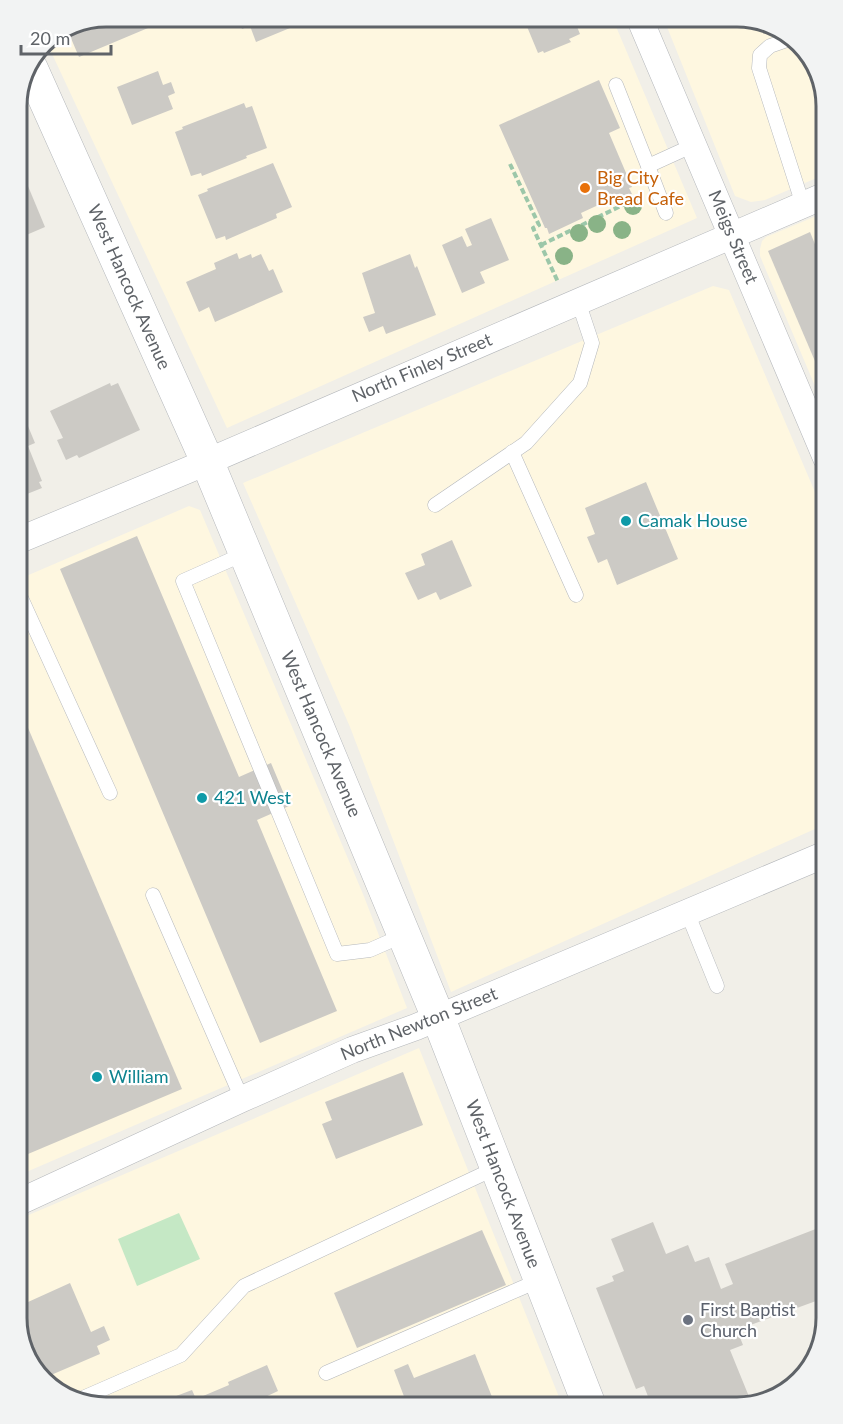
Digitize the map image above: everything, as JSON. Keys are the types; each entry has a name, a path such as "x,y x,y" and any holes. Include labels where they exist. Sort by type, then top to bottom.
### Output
{"street":[{"name":"Meigs Street","path":"643,27 816,434"},
{"name":"West Hancock Avenue","path":"34,74 207,461 438,1017 498,1167 540,1281 578,1397"},
{"name":"North Finley Street","path":"27,537 816,199"},
{"name":"North Newton Street","path":"27,1198 242,1098 352,1050 438,1017 816,858"}],"lane":[{"path":"783,42 770,46 760,55 759,68 803,205"},
{"path":"616,85 666,213"},
{"path":"648,166 694,145"},
{"path":"435,506 526,443 580,383 592,343 574,303"},
{"path":"512,452 576,595"},
{"path":"246,553 183,580 336,954 369,950 404,935"},
{"path":"27,611 110,793"},
{"path":"153,895 242,1098"},
{"path":"687,912 717,986"},
{"path":"90,1395 181,1355 244,1286 498,1167"},
{"path":"326,1373 540,1281"}],"path":[{"path":"510,164 539,225 533,228 574,303"},
{"path":"541,245 568,228 657,188"},
{"path":"619,200 622,205"}],"shaded area":[{"path":"106,27 616,27 697,218 227,428 50,51 66,38 81,31"},
{"path":"667,27 742,27 762,31 781,40 803,62 808,71 816,106 816,178 765,200 751,202 735,196"},
{"path":"816,216 816,388 760,256 762,241 766,237"},
{"path":"713,286 729,290 816,494 816,828 451,992 350,727 243,483"},
{"path":"189,506 200,510 363,894 407,1008 27,1172 27,576"},
{"path":"419,1048 559,1397 101,1397 81,1393 62,1384 47,1370 40,1362 31,1343 27,1318 27,1216"}],"green space":[{"path":"179,1213 200,1259 137,1286 118,1239"}],"building":[{"path":"106,27 148,28 79,57 70,36"},
{"path":"250,27 292,27 256,42"},
{"path":"527,27 577,27 580,34 569,39 571,42 544,53 543,51 538,53"},
{"path":"158,71 163,85 171,82 175,93 168,96 173,109 132,125 117,87"},
{"path":"599,80 620,128 609,133 632,187 629,188 632,194 609,205 607,201 581,213 583,218 549,234 499,125"},
{"path":"244,103 246,108 252,106 267,148 202,176 201,173 191,176 175,132 183,129 182,127"},
{"path":"273,163 292,207 276,214 277,218 226,240 225,236 216,239 198,195 208,191 207,189"},
{"path":"27,184 45,227 27,235"},
{"path":"491,218 509,260 480,272 485,283 462,293 442,245 462,236 467,247 472,245 465,229"},
{"path":"810,232 816,247 816,364 768,251"},
{"path":"237,253 239,259 251,254 252,258 261,254 269,271 273,269 283,292 215,322 209,307 199,312 186,282 216,269 214,263"},
{"path":"410,254 436,315 386,334 383,326 369,332 363,317 375,313 362,273"},
{"path":"110,383 111,386 118,383 140,430 79,458 77,455 66,460 57,440 63,438 50,411"},
{"path":"28,426 35,443 28,446 42,481 39,482 42,488 27,494"},
{"name":"Camak House","path":"646,482 678,559 617,585 607,559 598,563 587,537 595,534 585,508"},
{"name":"421 West","path":"137,536 239,777 271,763 289,806 257,820 337,1011 260,1043 60,569"},
{"path":"452,540 472,586 440,600 436,592 418,600 405,573 425,565 421,554"},
{"path":"27,725 182,1089 28,1154 27,1152"},
{"path":"403,1072 423,1125 336,1159 322,1124 332,1120 325,1102"},
{"name":"First Baptist Church","path":"653,1222 666,1254 688,1245 695,1262 709,1257 721,1289 733,1284 725,1264 816,1229 816,1301 737,1330 743,1345 730,1350 749,1396 648,1397 644,1386 636,1389 596,1288 614,1281 612,1276 624,1271 611,1239"},
{"path":"482,1230 506,1285 357,1348 334,1293"},
{"path":"70,1283 91,1332 104,1326 110,1340 97,1346 100,1354 52,1375 40,1362 31,1343 27,1302"},
{"path":"475,1354 492,1397 404,1397 394,1370 408,1364 414,1378"},
{"path":"267,1365 278,1391 265,1397 201,1397 229,1385 228,1382"},
{"path":"192,1390 195,1397 174,1397"}],"place":[{"name":"Big City Bread Cafe","path":"585,188"},
{"name":"Camak House","path":"626,521"},
{"name":"421 West","path":"202,798"},
{"name":"William","path":"97,1077"},
{"name":"First Baptist Church","path":"688,1320"}]}
